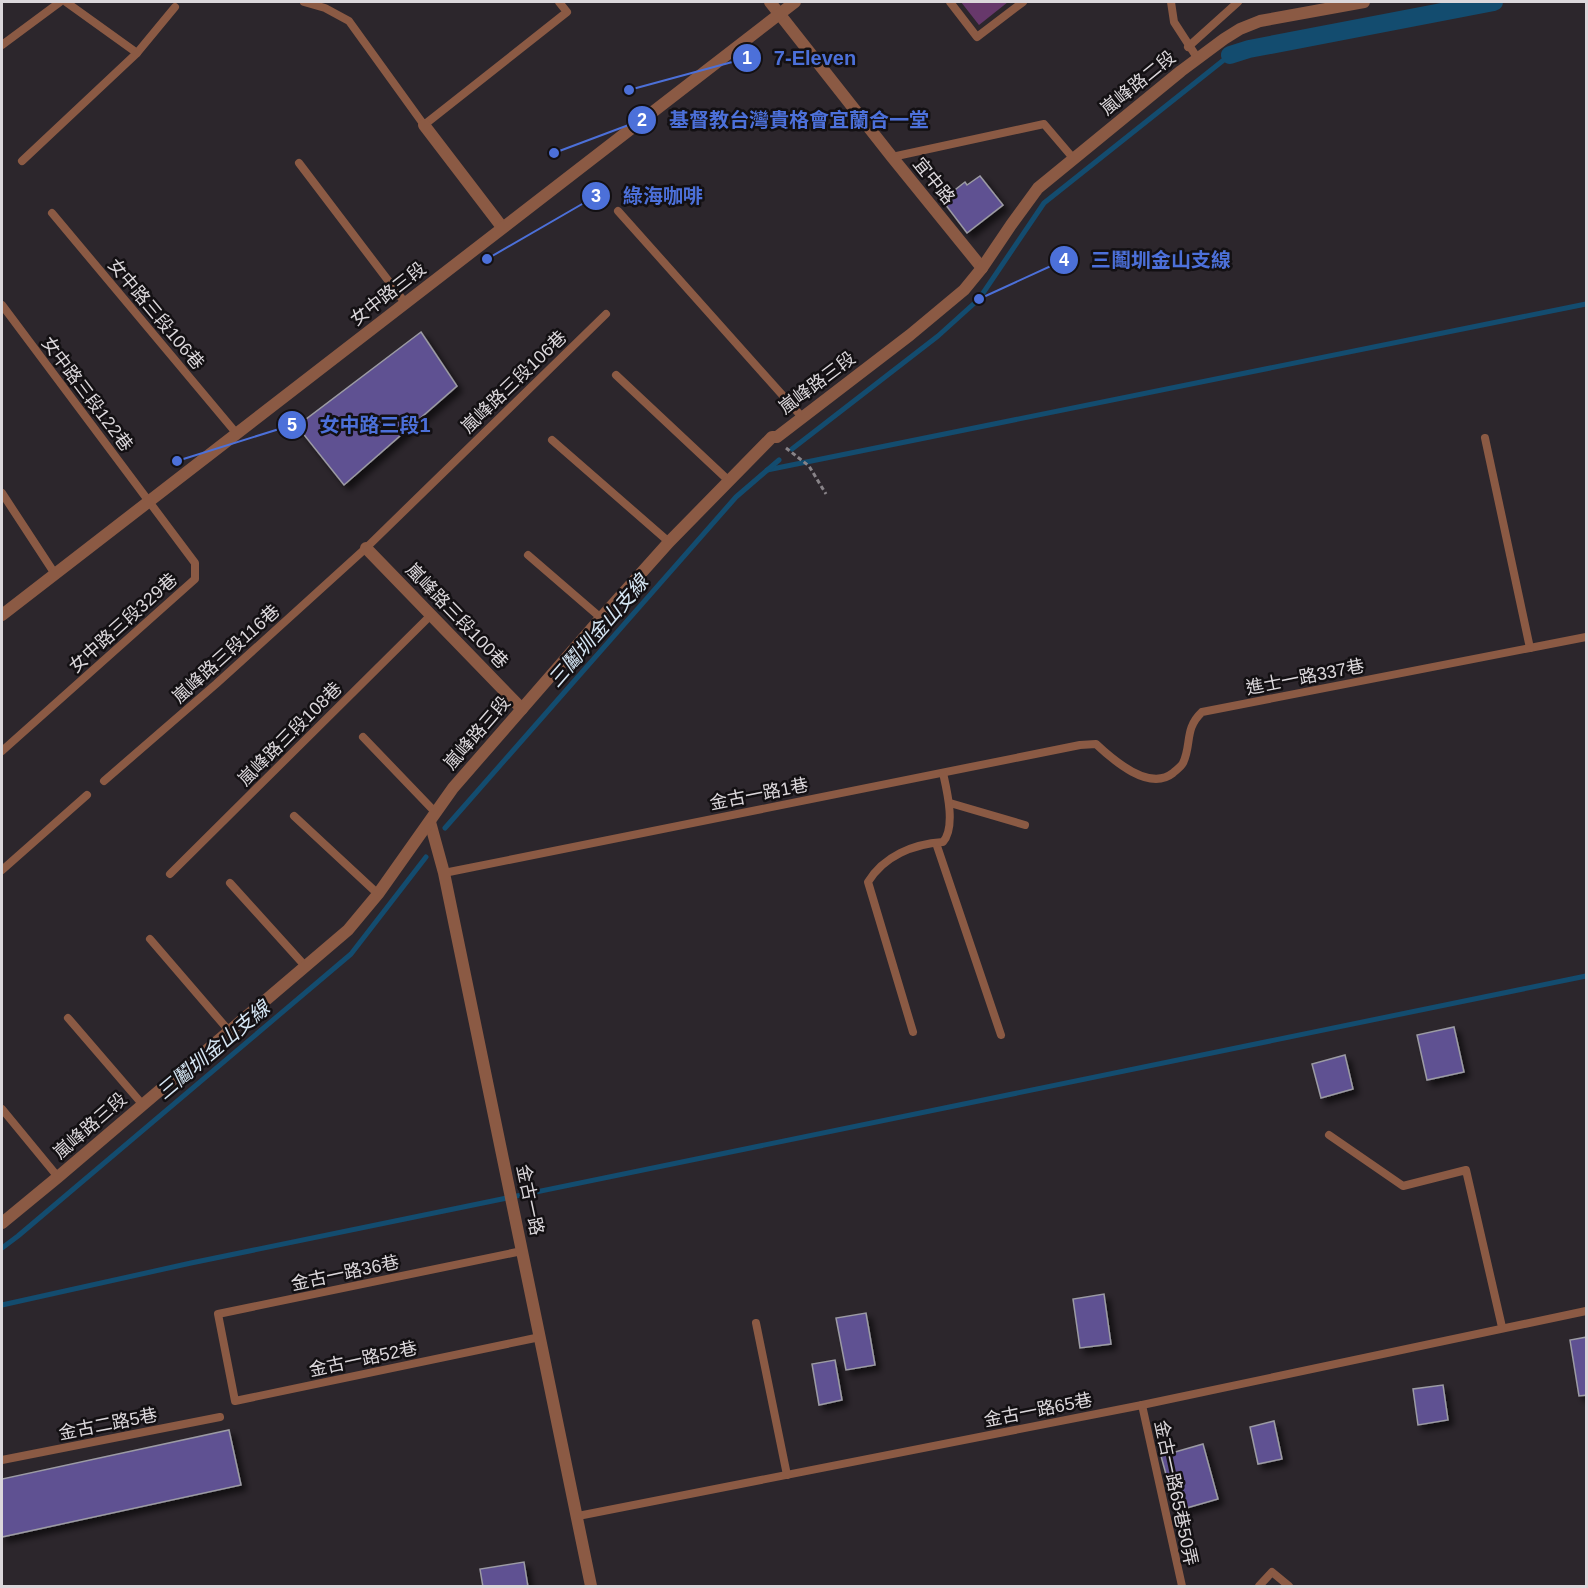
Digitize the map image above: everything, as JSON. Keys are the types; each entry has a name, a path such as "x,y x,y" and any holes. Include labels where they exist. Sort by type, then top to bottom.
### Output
{"street":[{"name":"宜中路","path":"770,2 982,268"},
{"name":"女中路三段","path":"2,615 795,2"},
{"name":"嵐峰路二段","path":"982,268 1038,189 1072,159 1224,39 1260,21 1345,3 1364,2"},
{"path":"423,125 502,227"},
{"name":"嵐峰路三段","path":"2,1223 58,1178 348,930 378,894 453,788 601,618 728,480 772,437 777,437 910,335 964,290 982,268"},
{"name":"嵐峰路三段100巷","path":"366,548 522,709"},
{"name":"金古一路","path":"433,818 591,1587"}],"lane":[{"path":"2,45 60,2"},
{"path":"66,2 137,53"},
{"path":"304,2 325,8 349,21 423,125 567,12 559,2"},
{"path":"950,2 977,37 1023,2"},
{"path":"1171,2 1174,22 1188,47 1198,59"},
{"path":"1188,47 1238,2"},
{"path":"22,161 137,53 175,7"},
{"path":"892,157 1044,124 1072,159"},
{"path":"299,164 406,304"},
{"path":"618,211 802,417"},
{"name":"女中路三段106巷","path":"52,213 237,434"},
{"name":"女中路三段122巷","path":"2,305 148,501"},
{"name":"嵐峰路三段106巷","path":"366,548 606,314"},
{"path":"616,375 728,480"},
{"path":"1485,438 1530,648"},
{"path":"552,440 669,542"},
{"path":"2,493 55,574"},
{"name":"女中路三段329巷","path":"2,751 195,579 195,563 148,501"},
{"name":"嵐峰路三段116巷","path":"104,781 216,684 366,548"},
{"path":"528,555 601,618"},
{"name":"嵐峰路三段108巷","path":"170,874 431,615"},
{"name":"進士一路337巷","path":"1080,745 1096,744 1115,762 1145,778 1167,777 1182,765 1192,721 1202,712 1587,637"},
{"path":"363,737 433,818"},
{"name":"金古一路1巷","path":"444,873 1080,745"},
{"path":"913,1032 868,882 875,871 890,857 924,844 943,842 948,836 950,803 943,773"},
{"path":"2,870 87,795"},
{"path":"950,803 1025,825"},
{"path":"294,816 378,894"},
{"path":"936,843 1001,1035"},
{"path":"230,883 306,967"},
{"path":"150,939 230,1032"},
{"path":"68,1018 143,1105"},
{"path":"2,1109 58,1178"},
{"path":"1329,1135 1403,1186 1467,1170 1502,1327"},
{"name":"金古一路36巷","path":"227,1357 218,1314 522,1251"},
{"name":"金古一路65巷","path":"578,1516 1142,1405 1502,1327 1587,1311"},
{"path":"756,1323 787,1475"},
{"name":"金古一路52巷","path":"227,1357 235,1401 540,1337"},
{"name":"金古一路65巷50弄","path":"1142,1405 1182,1587"},
{"name":"金古二路5巷","path":"2,1460 220,1417"},
{"path":"1259,1587 1272,1572 1289,1587"}],"path":[{"path":"772,437 809,466 826,494"}],"shaded area":[{"path":"961,2 1008,2 979,25"}],"building":[{"path":"980,176 1003,205 967,233 942,200 965,182 967,185"},
{"path":"421,332 457,386 344,485 297,426"},
{"path":"1454,1027 1464,1072 1427,1080 1417,1035"},
{"path":"1345,1055 1353,1089 1321,1098 1312,1064"},
{"path":"1104,1294 1111,1344 1080,1348 1073,1299"},
{"path":"866,1313 875,1365 846,1370 836,1318"},
{"path":"1587,1337 1587,1395 1579,1396 1570,1340"},
{"path":"835,1360 842,1400 819,1405 812,1364"},
{"path":"1443,1385 1448,1420 1418,1425 1413,1389"},
{"path":"1274,1421 1282,1459 1258,1464 1250,1427"},
{"path":"229,1430 241,1485 2,1537 2,1479"},
{"path":"1203,1444 1218,1499 1176,1511 1161,1456"},
{"path":"524,1562 528,1587 483,1587 480,1569"}],"waterway":[{"path":"1230,55 1249,49 1494,2"},
{"name":"三鬮圳金山支線","path":"792,449 938,336 979,299 1044,203 1230,55"},
{"path":"767,470 1586,304"},
{"name":"三鬮圳金山支線","path":"445,828 736,497 779,460"},
{"name":"三鬮圳金山支線","path":"2,1248 351,954 426,857"},
{"path":"2,1305 191,1263 1586,976"}],"place":[{"name":"7-Eleven","path":"629,90"},
{"name":"基督教台灣貴格會宜蘭合一堂","path":"554,153"},
{"name":"綠海咖啡","path":"487,259"},
{"name":"三鬮圳金山支線","path":"979,299"},
{"name":"女中路三段1","path":"177,461"}]}
